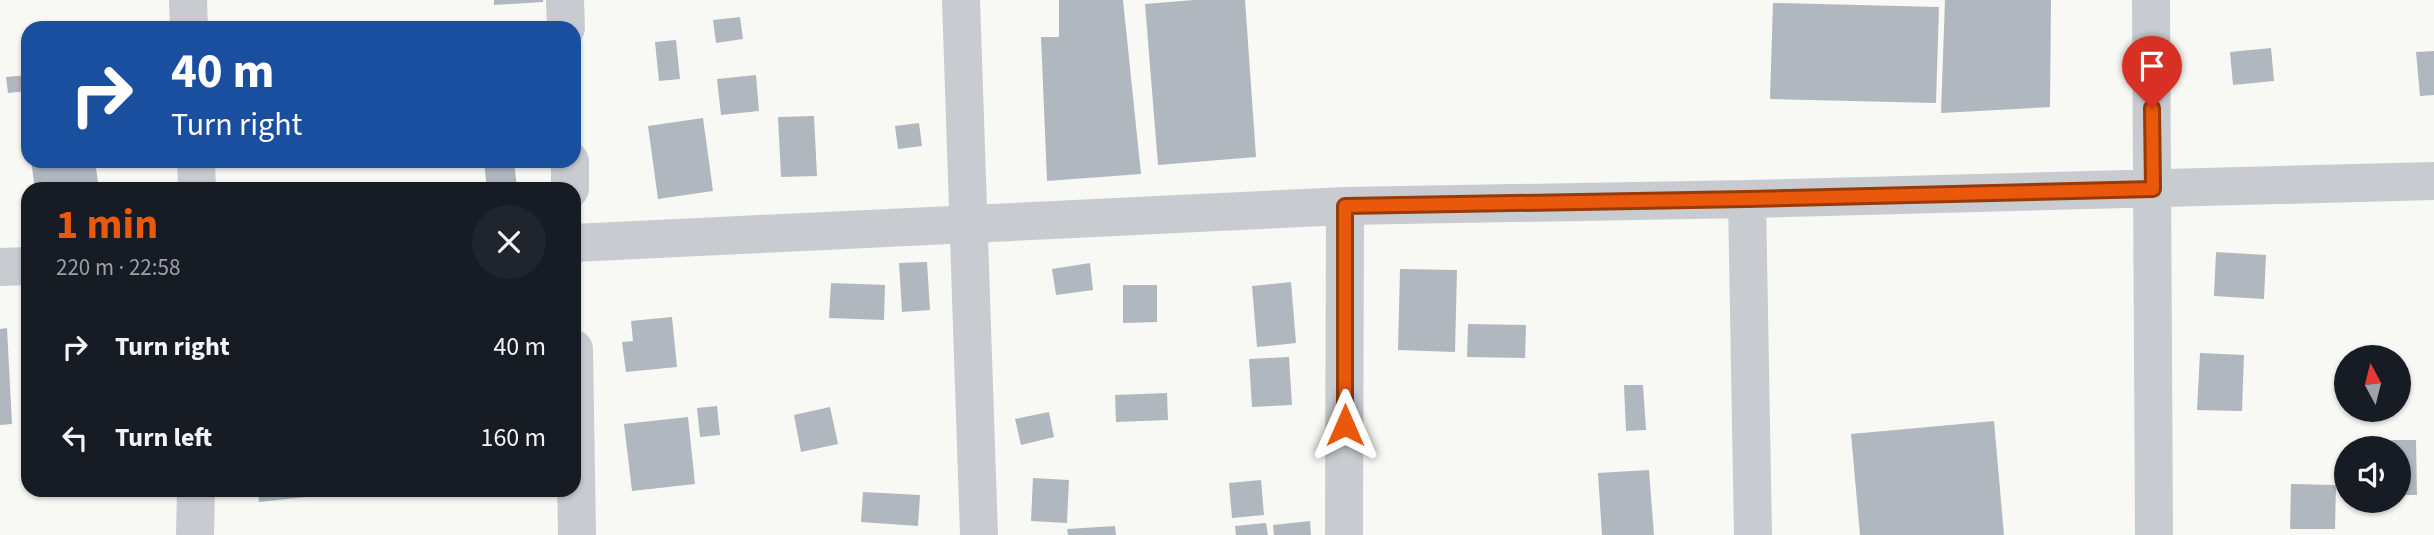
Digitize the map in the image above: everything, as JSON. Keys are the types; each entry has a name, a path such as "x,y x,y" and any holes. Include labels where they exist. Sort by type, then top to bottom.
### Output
{"street":[{"path":"188,0 189,21"},
{"path":"565,0 566,21"},
{"path":"961,0 979,535"},
{"path":"2151,0 2154,535"},
{"path":"581,243 1345,206 1747,199 2434,181"},
{"path":"1747,199 1753,535"},
{"path":"1344,535 1345,206"},
{"path":"0,267 21,266"},
{"path":"195,497 195,535"},
{"path":"577,497 578,535"}],"building":[{"path":"494,0 543,0 543,2 494,5"},
{"path":"1059,0 1123,0 1141,174 1047,181 1041,37 1059,37"},
{"path":"1245,0 1256,157 1158,165 1145,4"},
{"path":"1945,0 2051,0 2050,107 1941,113"},
{"path":"1773,3 1939,7 1936,103 1770,99"},
{"path":"740,17 743,39 716,43 713,20"},
{"path":"676,40 680,79 659,81 655,42"},
{"path":"2271,48 2274,81 2233,85 2230,52"},
{"path":"2434,51 2434,95 2420,96 2416,52"},
{"path":"756,75 759,111 721,115 717,79"},
{"path":"21,76 21,92 8,93 6,77"},
{"path":"814,116 817,176 781,177 778,117"},
{"path":"703,118 713,191 658,199 648,126"},
{"path":"919,123 922,146 898,149 895,126"},
{"path":"32,168 96,168 98,182 34,182"},
{"path":"485,168 515,168 516,182 486,182"},
{"path":"2216,252 2266,255 2264,299 2214,296"},
{"path":"927,262 930,310 902,312 899,263"},
{"path":"1090,263 1093,290 1056,295 1052,269"},
{"path":"1400,269 1457,270 1455,352 1398,350"},
{"path":"1291,282 1296,343 1257,347 1252,286"},
{"path":"831,283 885,285 884,320 829,318"},
{"path":"1123,285 1157,285 1157,322 1123,323"},
{"path":"672,317 677,367 626,372 622,342 633,341 631,321"},
{"path":"1468,324 1526,325 1525,358 1467,357"},
{"path":"7,328 12,424 0,425 0,329"},
{"path":"2200,353 2244,355 2242,411 2197,410"},
{"path":"1289,357 1292,405 1252,407 1249,359"},
{"path":"1624,385 1643,385 1646,430 1626,431"},
{"path":"1167,393 1168,420 1116,422 1115,395"},
{"path":"717,406 720,435 700,437 697,408"},
{"path":"830,407 838,444 801,452 794,415"},
{"path":"1049,412 1054,437 1021,445 1015,419"},
{"path":"688,417 695,484 632,491 624,424"},
{"path":"1994,421 2004,535 1860,535 1851,434"},
{"path":"2411,440 2416,440 2417,495 2411,495"},
{"path":"1649,470 1654,535 1602,535 1598,473"},
{"path":"1033,478 1069,480 1067,523 1031,521"},
{"path":"1261,480 1264,515 1232,518 1229,483"},
{"path":"2291,484 2334,485 2335,529 2290,529"},
{"path":"863,492 920,495 918,526 861,522"},
{"path":"259,497 306,497 259,502"},
{"path":"1310,521 1311,535 1274,535 1273,525"},
{"path":"1266,523 1268,535 1236,535 1235,526"},
{"path":"1115,526 1116,535 1068,535 1067,529"}],"route":[{"path":"1345,425 1345,206 2153,189 2152,108"}]}
